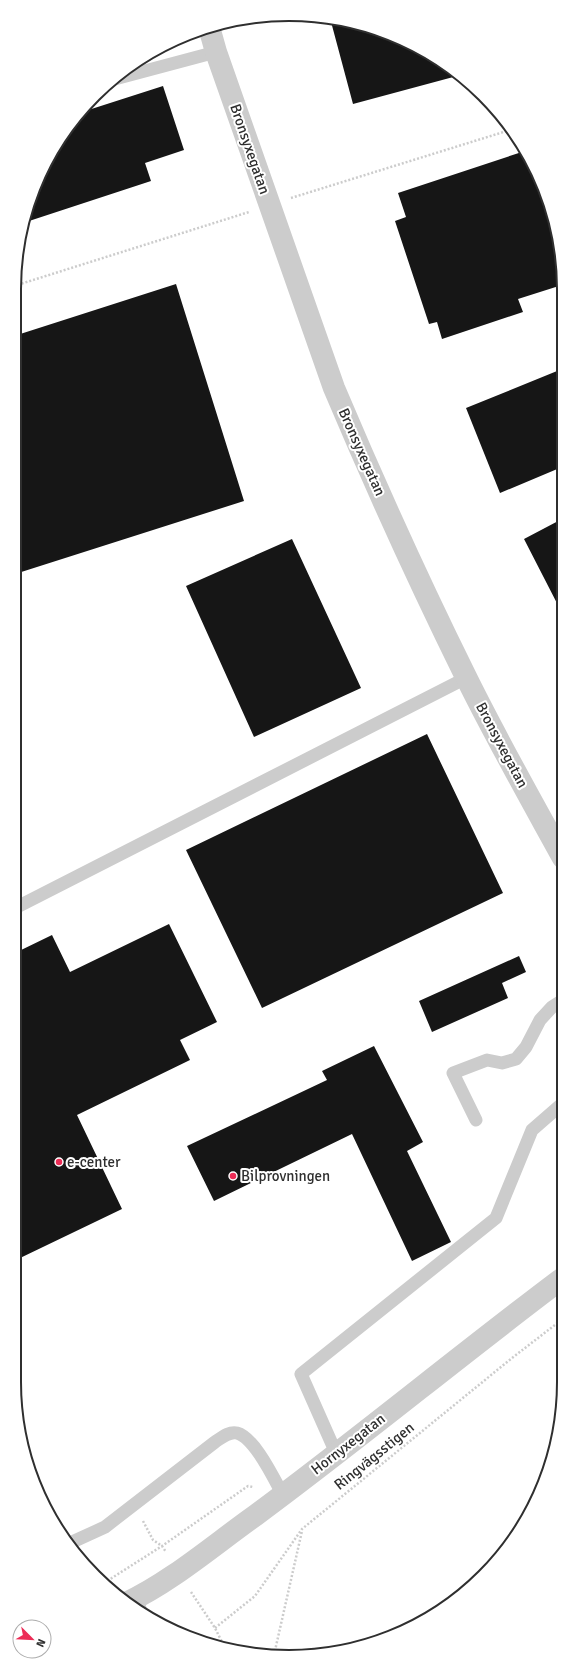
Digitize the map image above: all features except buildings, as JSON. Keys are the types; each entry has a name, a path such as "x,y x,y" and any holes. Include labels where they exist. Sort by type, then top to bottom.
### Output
{"street":[{"name":"Bronsyxegatan","path":"211,33 216,52 334,388 377,487 466,678 557,847"},
{"name":"Hornyxegatan","path":"137,1603 283,1495 557,1282"}],"lane":[{"path":"126,76 216,52"},
{"path":"21,905 466,678"},
{"path":"476,1120 453,1073 487,1060 502,1063 516,1059 526,1047 540,1020 557,1004"},
{"path":"336,1453 301,1374 496,1218 532,1130 557,1108"},
{"path":"73,1541 105,1527 227,1434 237,1433 248,1440 283,1495"}],"path":[{"name":"Ringvägsstigen","path":"222,1641 215,1628 255,1596 302,1529 512,1358 557,1323"},
{"path":"109,1580 162,1546 248,1486 283,1495"},
{"path":"134,1505 153,1540 162,1546"},
{"path":"275,1649 302,1529"}],"place":[{"name":"e-center","path":"59,1162"},
{"name":"Bilprovningen","path":"233,1176"}]}
